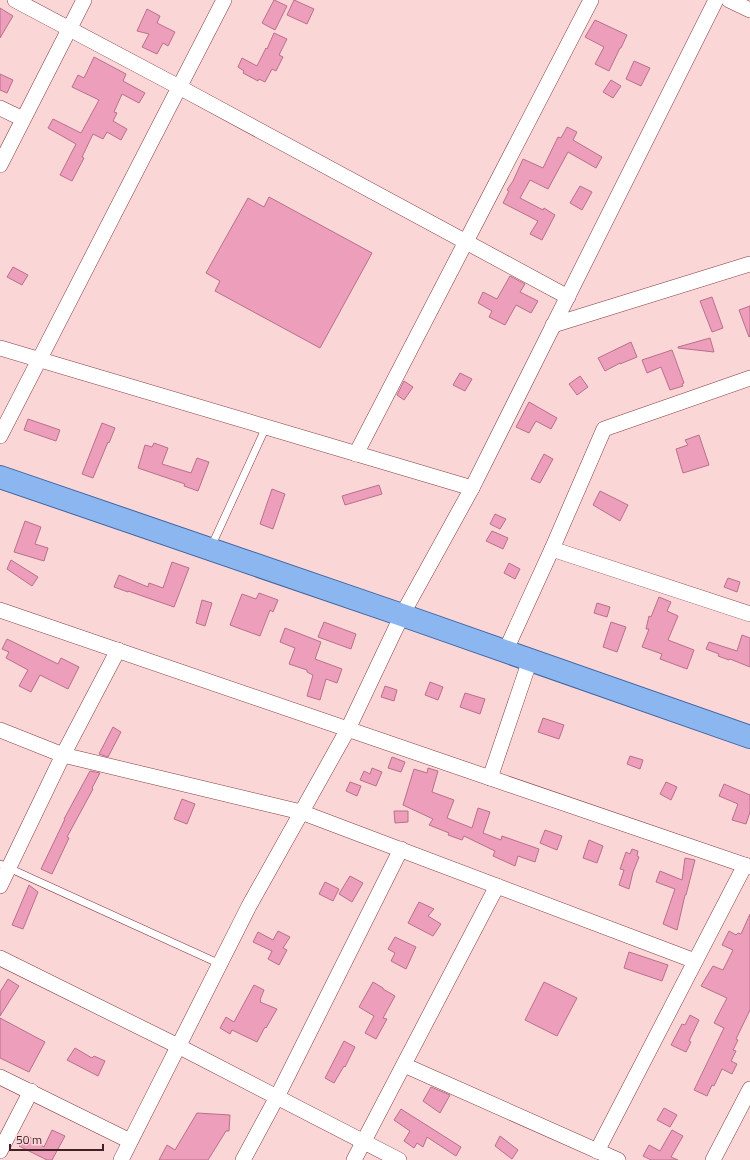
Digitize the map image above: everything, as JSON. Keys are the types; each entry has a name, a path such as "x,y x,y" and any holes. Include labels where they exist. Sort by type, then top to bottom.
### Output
{"main road":[{"path":"0,477 402,615 750,737"}],"street":[{"path":"15,0 70,28 568,297"},
{"path":"0,165 84,0"},
{"path":"0,436 224,0"},
{"path":"356,454 591,0"},
{"path":"121,1160 249,906 348,729 402,615 472,488 716,0"},
{"path":"729,0 750,10"},
{"path":"0,108 23,119"},
{"path":"553,325 750,266"},
{"path":"0,348 472,488"},
{"path":"506,652 604,429 750,378"},
{"path":"552,549 750,614"},
{"path":"0,610 747,866 695,961 596,1150"},
{"path":"0,886 4,866 118,650"},
{"path":"490,778 530,660"},
{"path":"0,730 63,755 301,812 695,961"},
{"path":"243,1160 278,1097 401,849"},
{"path":"354,1160 497,886"},
{"path":"0,958 178,1046 399,1160"},
{"path":"404,1064 618,1160"},
{"path":"0,1077 130,1141"},
{"path":"713,1160 750,1089"},
{"path":"0,1152 31,1091"}],"lane":[{"path":"210,550 266,427"},
{"path":"4,866 220,964"}],"building":[{"path":"274,0 287,6 275,30 262,23"},
{"path":"294,0 314,9 307,24 287,15"},
{"path":"0,8 13,16 0,38"},
{"path":"147,9 160,16 157,23 175,32 168,46 163,43 157,54 142,47 149,34 137,31"},
{"path":"595,20 627,35 609,71 595,64 604,47 585,37"},
{"path":"274,33 287,39 279,55 283,57 276,71 272,69 265,82 259,79 258,81 243,73 244,71 238,67 242,58 257,66"},
{"path":"94,57 126,74 123,81 145,93 139,103 122,94 114,112 117,113 113,121 127,129 121,140 107,132 103,139 93,134 82,157 84,158 72,181 60,175 76,144 48,128 53,119 81,133 99,100 72,87 78,75 84,78"},
{"path":"634,61 650,68 641,86 626,79"},
{"path":"0,74 13,80 7,93 0,90"},
{"path":"611,80 621,86 613,98 603,92"},
{"path":"567,127 577,132 573,140 602,157 596,168 568,152 548,189 530,180 520,198 543,210 544,208 555,215 542,240 530,234 538,221 503,203 509,191 507,190 513,181 523,159 543,168 558,137 561,138"},
{"path":"580,186 592,192 582,210 570,203"},
{"path":"269,197 372,253 320,348 215,291 220,281 206,273 248,198 264,207"},
{"path":"13,267 28,275 22,285 7,277"},
{"path":"510,276 525,284 520,292 538,301 531,313 516,305 505,325 489,317 492,311 478,303 483,292 497,299"},
{"path":"712,297 723,328 712,332 700,301"},
{"path":"750,306 750,336 749,337 739,310"},
{"path":"710,338 714,352 678,348 678,347"},
{"path":"631,342 637,357 620,363 605,371 598,358"},
{"path":"672,350 684,383 682,384 683,386 670,390 661,367 647,373 642,360"},
{"path":"460,373 472,379 465,391 453,385"},
{"path":"580,376 588,387 577,395 569,384"},
{"path":"404,381 413,387 404,400 397,395"},
{"path":"529,402 557,418 551,429 536,421 529,433 516,427"},
{"path":"28,419 60,430 56,441 24,430"},
{"path":"102,423 115,428 93,478 82,474"},
{"path":"699,435 709,465 683,473 676,449 688,445 685,440"},
{"path":"154,443 168,448 162,464 191,473 197,458 209,462 198,491 184,486 185,484 138,468 145,445 152,447"},
{"path":"544,454 553,459 540,483 531,479"},
{"path":"379,485 382,494 345,505 342,496"},
{"path":"272,489 285,494 273,529 260,524"},
{"path":"600,491 628,505 620,521 593,505"},
{"path":"495,514 506,519 500,529 490,524"},
{"path":"25,521 41,527 35,544 48,548 44,561 14,552"},
{"path":"492,531 508,538 503,549 486,541"},
{"path":"11,560 38,577 32,586 7,569"},
{"path":"172,562 189,568 174,607 114,587 119,575 148,587 149,583 163,588"},
{"path":"509,563 520,569 515,579 504,573"},
{"path":"728,578 740,582 737,592 724,587"},
{"path":"259,593 278,600 273,612 270,610 260,636 230,625 242,594 256,599"},
{"path":"659,597 671,602 667,611 678,616 668,640 694,650 687,669 660,659 662,654 642,647 649,629 646,629 649,616 651,617"},
{"path":"202,600 212,603 205,626 196,623"},
{"path":"597,603 610,607 607,617 594,613"},
{"path":"324,622 356,634 351,649 318,637"},
{"path":"611,622 626,627 617,652 603,647"},
{"path":"285,628 321,642 315,659 342,669 337,683 326,679 320,700 307,696 313,675 307,672 307,670 289,664 295,648 280,642"},
{"path":"742,635 750,638 750,667 718,656 719,654 706,649 709,642 737,651"},
{"path":"7,639 58,664 61,658 79,667 68,689 40,675 31,692 19,686 28,670 6,658 9,652 2,649"},
{"path":"430,682 443,687 438,700 425,695"},
{"path":"385,686 397,690 394,701 381,697"},
{"path":"465,693 485,699 480,714 460,707"},
{"path":"543,718 564,725 559,739 538,732"},
{"path":"113,727 121,732 108,757 99,754"},
{"path":"630,756 643,760 640,769 627,764"},
{"path":"392,757 405,762 401,772 388,768"},
{"path":"372,768 382,772 376,786 360,780 364,771 370,774"},
{"path":"428,768 438,771 432,792 454,800 447,818 472,828 478,808 490,812 483,833 501,840 502,836 539,849 535,862 518,856 515,866 493,856 495,851 464,836 462,840 448,835 449,833 429,825 433,819 403,805 414,769 427,773"},
{"path":"90,771 100,773 67,837 69,838 52,874 41,869 64,819"},
{"path":"350,782 361,786 357,796 346,791"},
{"path":"666,782 677,787 671,800 660,794"},
{"path":"724,784 750,795 750,812 746,824 732,820 738,804 719,796"},
{"path":"182,799 195,804 187,824 174,819"},
{"path":"394,811 408,811 408,822 395,823"},
{"path":"545,830 562,836 557,850 540,843"},
{"path":"589,840 603,846 597,863 583,858"},
{"path":"632,849 638,851 637,856 639,857 633,872 629,889 619,885 624,870 620,869 626,852 630,854"},
{"path":"685,858 695,860 677,930 663,924 675,889 656,882 660,871 682,880"},
{"path":"350,876 363,883 352,902 339,894"},
{"path":"325,882 339,889 333,901 319,894"},
{"path":"29,885 38,892 23,929 12,925"},
{"path":"419,902 434,909 428,916 441,924 433,936 408,923"},
{"path":"750,914 750,1010 736,1039 738,1040 733,1050 736,1051 731,1061 737,1064 732,1074 722,1069 714,1086 712,1085 707,1096 694,1090 724,1028 714,1023 727,998 701,986 713,966 723,970 733,950 722,945 729,931 736,935 738,933 741,934"},
{"path":"278,931 290,937 283,948 287,950 279,965 268,959 272,951 253,942 258,932 273,940"},
{"path":"395,937 416,947 406,969 391,961 395,953 388,949"},
{"path":"629,952 668,965 662,981 624,968"},
{"path":"8,979 19,986 0,1016 0,992"},
{"path":"373,982 395,996 383,1018 387,1019 376,1039 365,1033 374,1016 359,1007"},
{"path":"544,982 577,998 557,1036 525,1020"},
{"path":"254,985 264,990 260,1002 277,1009 257,1042 232,1030 230,1034 220,1028 226,1017 234,1022"},
{"path":"690,1015 699,1020 689,1041 691,1042 686,1052 671,1045 682,1024 685,1025"},
{"path":"0,1018 45,1042 29,1072 0,1058"},
{"path":"344,1041 355,1047 345,1067 344,1066 334,1083 325,1078"},
{"path":"75,1048 92,1058 94,1056 105,1061 98,1076 67,1060"},
{"path":"431,1087 450,1095 440,1113 423,1101"},
{"path":"664,1108 677,1115 670,1127 657,1120"},
{"path":"401,1109 461,1147 456,1156 427,1137 423,1147 417,1143 414,1148 404,1141 410,1131 394,1120"},
{"path":"197,1113 230,1115 229,1131 226,1131 208,1160 159,1160 167,1145 175,1150"},
{"path":"52,1130 65,1136 52,1160 47,1160 19,1146 27,1135 44,1147"},
{"path":"672,1130 683,1136 671,1157 678,1160 651,1160 643,1156 649,1145 660,1151"},
{"path":"500,1136 518,1150 512,1159 495,1146"}]}
